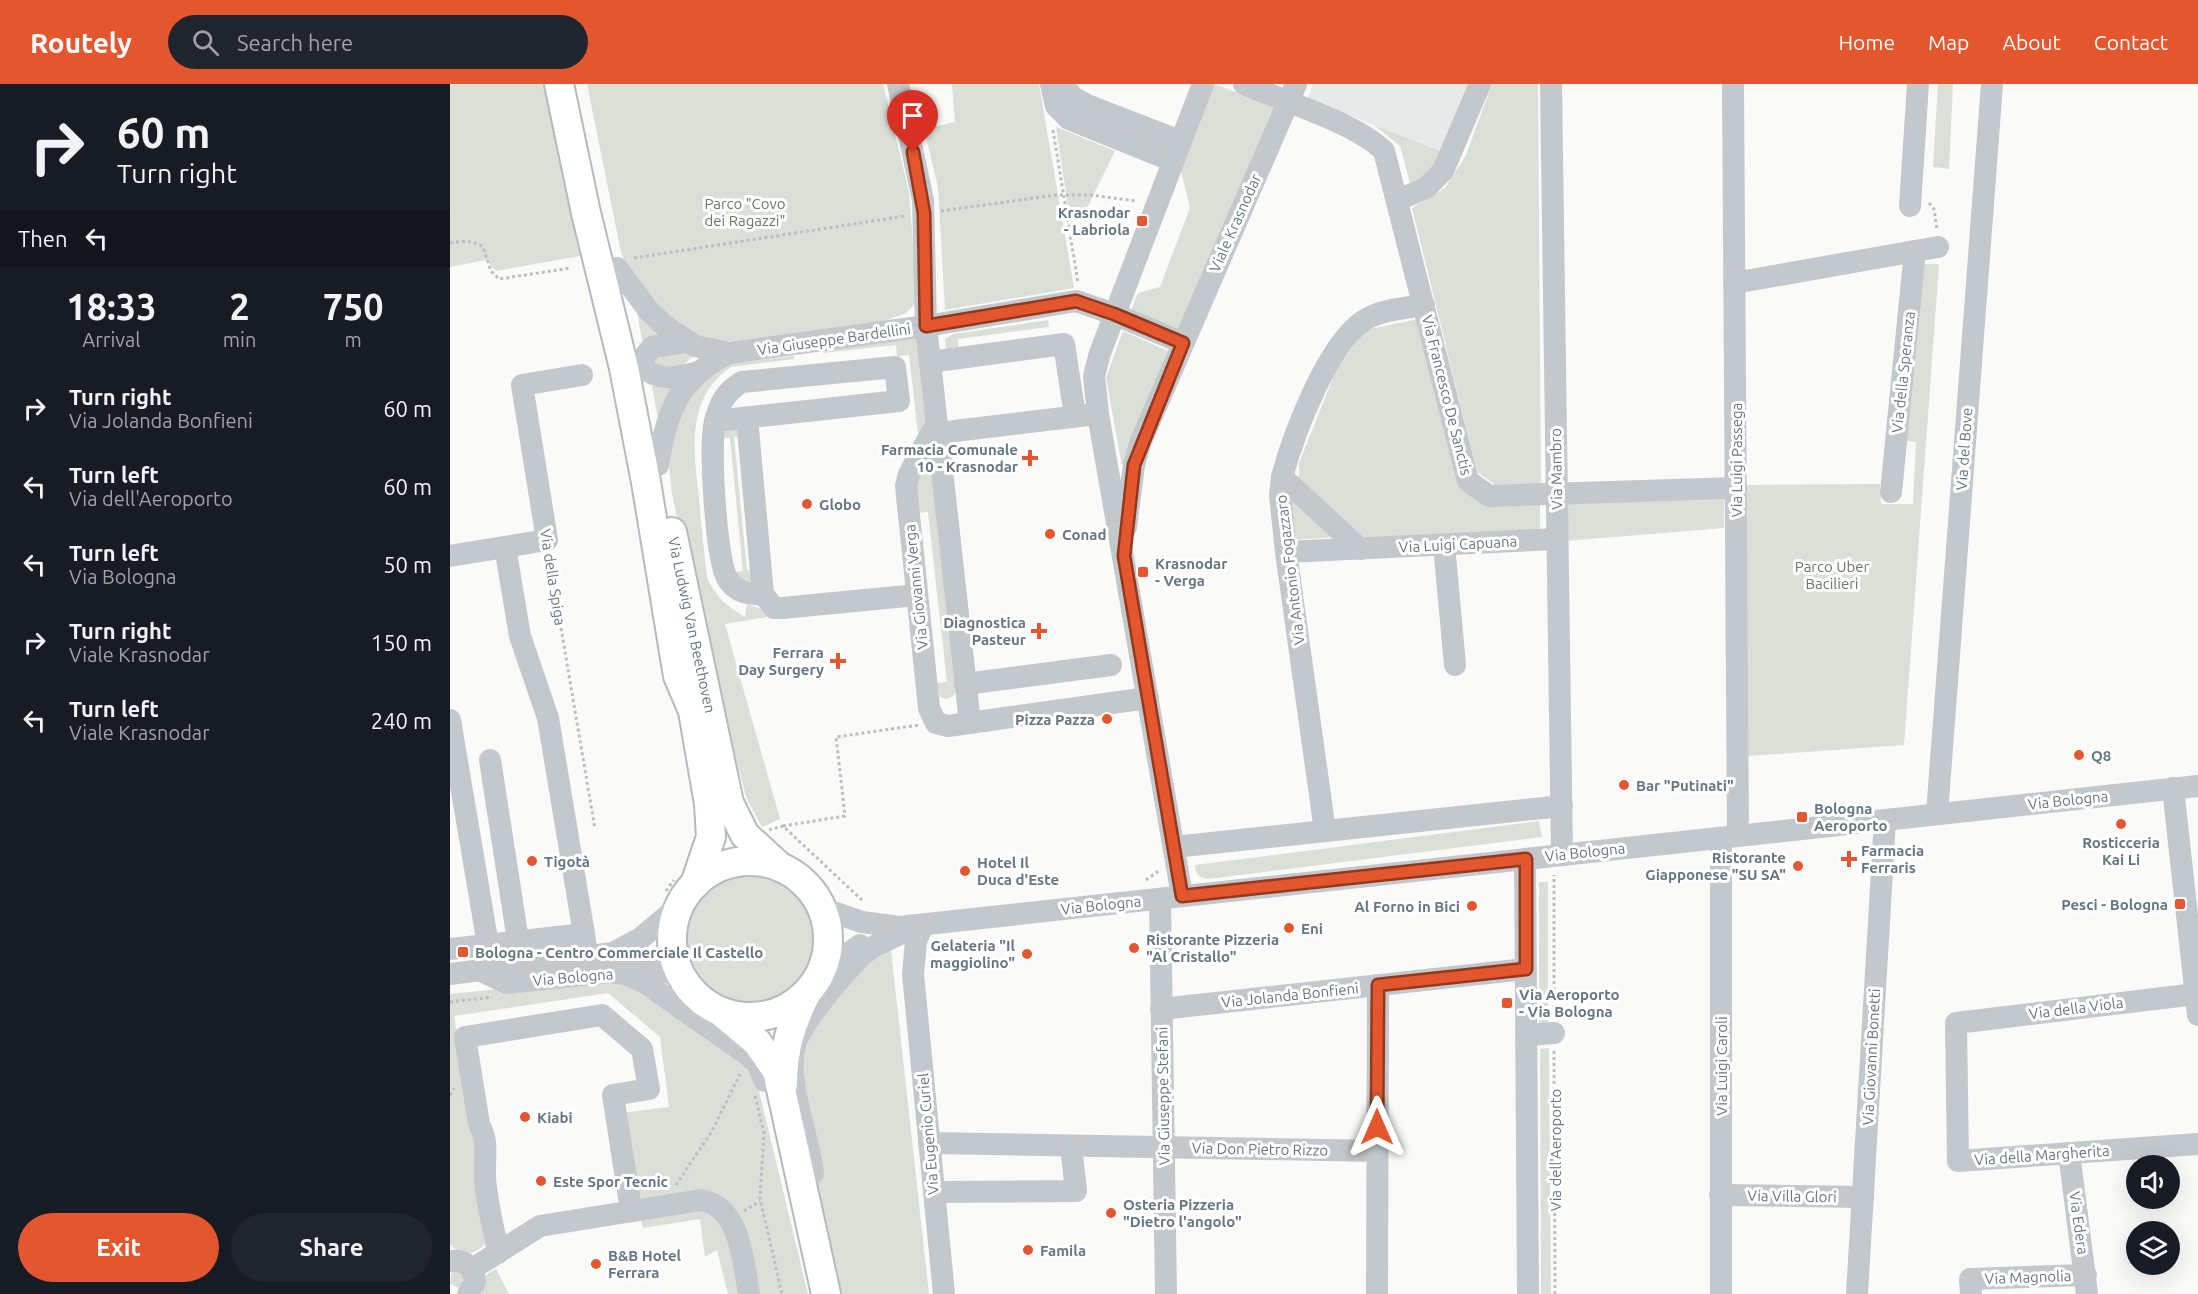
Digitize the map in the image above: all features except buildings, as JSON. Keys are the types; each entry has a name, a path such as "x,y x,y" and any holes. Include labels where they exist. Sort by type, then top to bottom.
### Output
{"main road":[{"name":"Via Ludwig Van Beethoven","path":"559,84 586,213 658,465 734,817 745,835 780,867"},
{"name":"Via Ludwig Van Beethoven","path":"579,84 626,263 631,366 646,482 678,676 693,711 710,813 709,849 678,892"},
{"name":"Via Bologna","path":"758,862 780,867 807,886 822,908 828,930 828,946 813,984 783,1009 761,1016 741,1016 717,1009 695,993 683,978 677,965 673,943 678,892 712,871 733,863 758,862"},
{"path":"783,1089 785,1045 813,984"},
{"path":"717,1009 749,1034 766,1052 783,1089 826,1294"}],"street":[{"path":"548,84 566,166 586,213"},
{"path":"898,84 924,213 926,326 970,723"},
{"path":"1051,84 1056,106 1069,119 1177,151"},
{"path":"1062,84 1073,97 1177,151"},
{"name":"Viale Krasnodar","path":"1182,896 1098,414 1094,374 1114,314 1203,84"},
{"path":"1244,84 1292,93"},
{"path":"1398,200 1426,188 1443,171 1480,84"},
{"name":"Via Mambro","path":"1551,84 1562,806 1558,865"},
{"name":"Via Luigi Passega","path":"1729,837 1736,488 1733,84"},
{"path":"1910,206 1918,84"},
{"name":"Via del Bove","path":"1937,814 1992,84"},
{"name":"Viale Krasnodar","path":"1124,556 1134,465 1183,343 1292,93"},
{"name":"Via Francesco De Sanctis","path":"1292,93 1374,141 1384,151 1468,481 1489,496 1736,488"},
{"path":"1734,283 1938,247"},
{"name":"Via della Speranza","path":"1891,492 1915,251"},
{"name":"Via Giuseppe Bardellini","path":"626,263 649,311 686,342 710,351 729,353 926,326 1076,301 1114,314"},
{"name":"Via Antonio Fogazzaro","path":"1325,831 1286,552 1280,495 1282,477 1327,364 1342,340 1370,317 1424,305"},
{"path":"1114,314 1183,343"},
{"name":"Via Giuseppe Bardellini","path":"686,342 652,347 631,366 666,378 698,372"},
{"path":"812,342 817,410"},
{"path":"930,362 1064,344 1075,416"},
{"name":"Via Giuseppe Bardellini","path":"658,465 668,419 680,394 698,372 729,353"},
{"path":"715,421 898,401 895,368 742,382 729,390 715,421 711,450 722,567 735,588 754,595 763,594"},
{"path":"1069,377 1094,374"},
{"name":"Via della Spiga","path":"547,540 522,385 582,375"},
{"path":"937,428 1098,414"},
{"path":"747,418 763,594 774,608 917,595"},
{"name":"Via Giovanni Verga","path":"936,723 929,708 906,486 909,474 937,428"},
{"path":"1282,477 1360,549"},
{"name":"Via Luigi Capuana","path":"1286,552 1557,539"},
{"path":"450,556 547,540"},
{"path":"1444,545 1455,665"},
{"name":"Via Bologna","path":"505,547 523,649 548,718 584,934 593,958"},
{"path":"965,684 1111,664"},
{"path":"936,723 948,726 1148,698"},
{"path":"450,720 488,945"},
{"name":"Via Bologna","path":"490,760 522,966"},
{"name":"Via Bologna","path":"813,984 864,942 908,929 1182,896 1558,865 1729,837 2198,786"},
{"path":"2173,788 2197,1004"},
{"path":"1175,854 1325,831 1562,806"},
{"name":"Via Giovanni Bonetti","path":"1857,1294 1885,820"},
{"name":"Via Luigi Caroli","path":"1721,1294 1720,1195 1729,837"},
{"name":"Via dell'Aeroporto","path":"1526,868 1528,1294"},
{"name":"Via Bologna","path":"450,974 593,958 623,949 641,938 678,892"},
{"name":"Via Giuseppe Stefani","path":"1160,899 1166,1294"},
{"name":"Via Bologna","path":"822,908 862,922 908,929"},
{"path":"450,950 519,942 548,928 584,934"},
{"path":"811,1226 813,1171 795,1080 795,1045 802,1029 855,963 873,947 908,929"},
{"name":"Via Eugenio Curiel","path":"908,929 905,954 913,974"},
{"name":"Via Eugenio Curiel","path":"908,929 916,941 913,974 944,1294"},
{"name":"Via Bologna","path":"593,958 642,963 683,978"},
{"name":"Via Jolanda Bonfieni","path":"1161,1009 1526,969"},
{"name":"Via Bologna","path":"479,970 507,983 601,972 626,974 645,983 748,1055 765,1079 788,1183 811,1226"},
{"path":"1377,1294 1378,985"},
{"name":"Via della Viola","path":"1958,1161 1956,1023 2197,1004"},
{"path":"498,1253 485,1169 488,1155 465,1037 602,1014 642,1049 649,1089 613,1095 631,1210"},
{"path":"1526,1035 1554,1033"},
{"name":"Via Don Pietro Rizzo","path":"929,1143 1377,1151"},
{"name":"Via della Margherita","path":"1958,1161 2198,1144"},
{"path":"934,1192 1076,1191 1071,1146"},
{"name":"Via Edera","path":"2069,1153 2086,1284"},
{"name":"Via Villa Glori","path":"1720,1195 1863,1197"},
{"path":"468,1294 475,1282 457,1261 498,1253 540,1226 701,1200 724,1212 736,1233 749,1293"},
{"name":"Via Magnolia","path":"1971,1287 2086,1284"}],"path":[{"path":"1053,129 1081,302"},
{"path":"626,263 924,213 1064,195 1090,195 1156,204"},
{"path":"1910,206 1932,204 1938,247"},
{"path":"450,243 476,242 483,247 491,271 499,279 571,268"},
{"name":"Via della Spiga","path":"547,540 595,829"},
{"path":"745,835 845,816 836,737 936,723"},
{"path":"783,826 867,905"},
{"path":"1138,881 1150,879 1175,854"},
{"path":"1526,868 1558,865"},
{"name":"Via dell'Aeroporto","path":"1555,1294 1554,1033 1558,865"},
{"path":"664,1205 712,1131 742,1069 747,1077"},
{"path":"754,1094 764,1133 760,1198 782,1294"}],"shaded area":[{"path":"1313,84 1471,84 1445,153 1307,99"}],"green space":[{"path":"450,84 545,84 580,256 496,271 486,260 450,267"},
{"name":"Parco \"Covo dei Ragazzi\"","path":"587,84 883,84 909,192 917,302 906,313 884,321 734,341 718,341 679,330 628,270 621,252"},
{"path":"952,84 1039,84 1074,288 945,310 938,187 924,129 955,122"},
{"path":"1214,84 1277,107 1178,329 1131,310 1138,293 1160,287 1190,208 1181,171"},
{"path":"1492,84 1538,84 1541,485 1498,487 1477,472 1412,208 1445,188 1466,155"},
{"path":"1938,84 1953,84 1949,169 1933,167"},
{"path":"1374,125 1445,153 1437,167 1411,187 1400,146"},
{"path":"1056,127 1115,151 1082,218 1069,213"},
{"name":"Parco Uber Bacilieri","path":"1919,264 1939,264 1904,745 1748,756 1746,485 1880,484 1881,504 1913,504 1916,442 1907,441"},
{"path":"637,312 661,334 643,345"},
{"path":"1419,319 1460,485 1540,503 1540,532 1362,541 1299,482 1299,463 1337,368 1365,330"},
{"path":"1048,320 1049,327 958,339 959,352 946,353 945,339 953,334"},
{"path":"1123,331 1168,351 1122,466 1106,378"},
{"path":"917,338 928,429 902,464 918,434 909,355 897,356 896,345 823,353 823,348"},
{"path":"663,350 698,352 682,366 655,370 653,357"},
{"path":"794,356 794,359 731,367 716,379 706,394 696,426 695,462 707,577 710,584 722,600 745,617 747,604 778,615 725,624 780,819 762,827 747,800 702,632 672,494 669,466 671,444 693,385 733,363"},
{"path":"652,386 676,386 658,419"},
{"path":"729,427 739,430 743,436 734,437 747,570 757,570 752,585 732,573 743,571 730,438 718,438 720,432"},
{"path":"920,466 933,466 957,686 954,695 947,699 940,697 936,683 947,682 928,512 916,513 913,478"},
{"path":"1287,490 1339,537 1291,540"},
{"path":"1724,500 1724,528 1565,541 1564,503"},
{"path":"1539,821 1542,837 1208,879 1198,875 1195,868 1195,865"},
{"path":"750,872 776,877 798,891 812,913 817,939 812,965 798,987 776,1001 750,1006 724,1001 702,987 688,965 683,939 688,913 702,891 724,877"},
{"path":"1539,882 1548,882 1548,1025 1539,1025"},
{"path":"891,950 929,1294 837,1294 818,1204 815,1162 798,1077 803,1040 857,968"},
{"path":"606,978 626,984 739,1058 758,1087 808,1294 756,1294 732,1210 635,1199 621,1113 669,1107 660,1037 608,993 454,1016 489,1225 489,1240 471,1253 460,1252 450,1244 450,994"},
{"path":"1549,1048 1551,1294 1541,1294 1540,1049"},
{"path":"700,1209 726,1223 741,1294 728,1294 717,1250 705,1257 700,1219 643,1228 639,1215"},
{"path":"496,1269 509,1294 482,1294 483,1277"},
{"path":"452,1270 467,1274 459,1288 450,1284"}],"place":[{"name":"Krasnodar - Labriola","path":"1142,221"},
{"name":"Farmacia Comunale 10 - Krasnodar","path":"1030,458"},
{"name":"Globo","path":"807,504"},
{"name":"Conad","path":"1050,534"},
{"name":"Krasnodar - Verga","path":"1143,572"},
{"name":"Diagnostica Pasteur","path":"1039,631"},
{"name":"Ferrara Day Surgery","path":"838,661"},
{"name":"Pizza Pazza","path":"1107,719"},
{"name":"Q8","path":"2079,755"},
{"name":"Bar \"Putinati\"","path":"1624,785"},
{"name":"Bologna Aeroporto","path":"1802,817"},
{"name":"Rosticceria Kai Li","path":"2121,824"},
{"name":"Farmacia Ferraris","path":"1849,859"},
{"name":"Tigotà","path":"532,861"},
{"name":"Ristorante Giapponese \"SU SA\"","path":"1798,866"},
{"name":"Hotel Il Duca d'Este","path":"965,871"},
{"name":"Pesci - Bologna","path":"2180,904"},
{"name":"Al Forno in Bici","path":"1472,906"},
{"name":"Eni","path":"1289,928"},
{"name":"Ristorante Pizzeria \"Al Cristallo\"","path":"1134,948"},
{"name":"Bologna - Centro Commerciale Il Castello","path":"463,952"},
{"name":"Gelateria \"Il maggiolino\"","path":"1027,954"},
{"name":"Via Aeroporto - Via Bologna","path":"1507,1003"},
{"name":"Kiabi","path":"525,1117"},
{"name":"Este Spor Tecnic","path":"541,1181"},
{"name":"Osteria Pizzeria \"Dietro l'angolo\"","path":"1111,1213"},
{"name":"Famila","path":"1028,1250"},
{"name":"B&B Hotel Ferrara","path":"596,1264"}],"route":[{"path":"913,152 924,213 926,326 1076,301 1183,343 1134,465 1124,556 1182,896 1526,859 1526,969 1378,985 1377,1127"}]}
